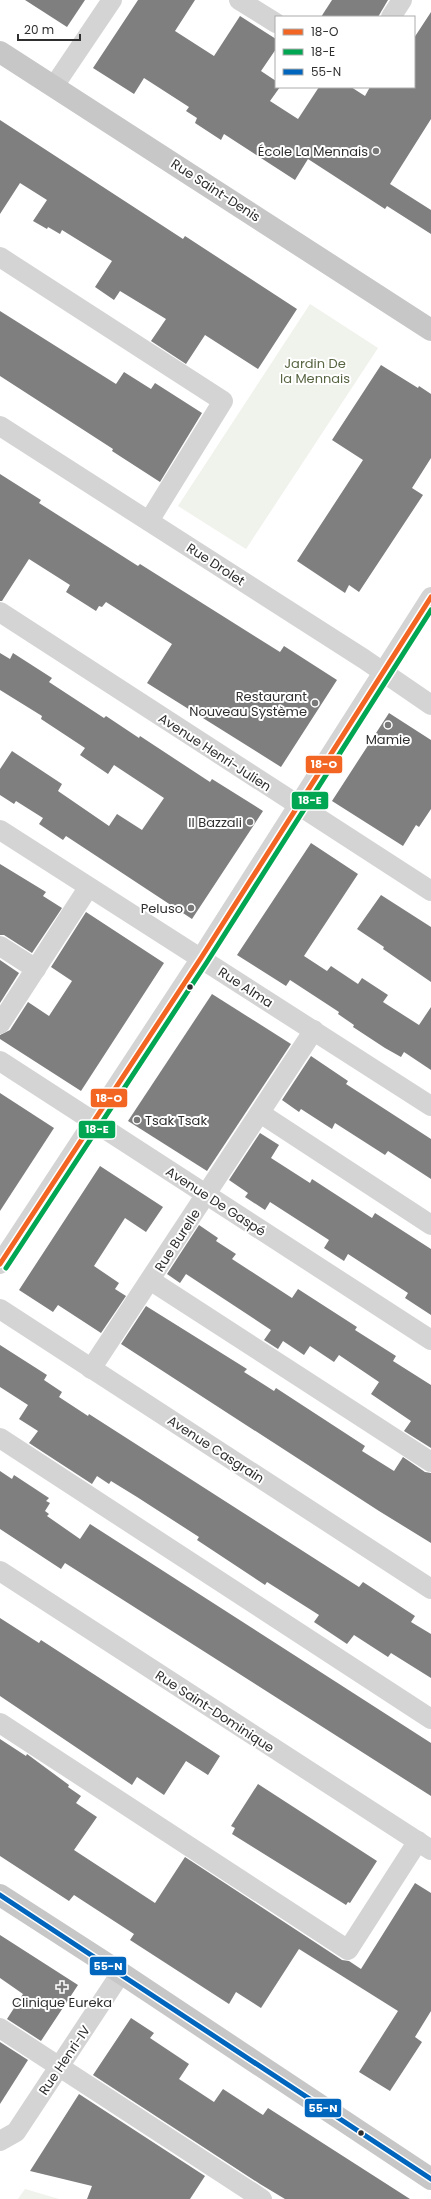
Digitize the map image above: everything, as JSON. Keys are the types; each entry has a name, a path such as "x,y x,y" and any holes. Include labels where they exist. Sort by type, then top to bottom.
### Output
{"main road":[{"name":"Rue Saint-Denis","path":"0,52 431,330"},
{"path":"0,1895 122,1973 431,2179"}],"street":[{"path":"54,86 112,0"},
{"path":"239,0 275,22"},
{"path":"392,16 402,0"},
{"path":"0,257 224,401 149,521"},
{"name":"Rue Drolet","path":"0,426 149,521 431,705"},
{"path":"0,1264 201,958 431,597"},
{"name":"Avenue Henri-Julien","path":"0,612 431,891"},
{"name":"Rue Alma","path":"0,830 88,888 201,958 431,1106"},
{"path":"0,1024 88,888"},
{"path":"0,946 36,969"},
{"name":"Rue Burelle","path":"91,1369 314,1030"},
{"name":"Avenue De Gaspé","path":"0,1061 431,1340"},
{"path":"260,1113 431,1225"},
{"path":"150,1280 431,1462"},
{"name":"Avenue Casgrain","path":"0,1309 431,1589"},
{"path":"0,1438 431,1719"},
{"name":"Rue Saint-Dominique","path":"0,1571 424,1846"},
{"path":"0,1723 348,1950 424,1846"},
{"name":"Rue Henri-IV","path":"0,2141 16,2132 122,1973"},
{"path":"0,2028 262,2199"}],"green space":[{"name":"Jardin De la Mennais","path":"310,304 378,348 246,549 178,506"},
{"path":"25,2189 59,2199 18,2199"}],"building":[{"path":"25,0 85,0 67,27"},
{"path":"138,0 195,0 175,31 214,56 240,16 275,38 275,50 261,71 275,80 275,88 279,88 270,101 298,119 318,88 353,88 365,96 369,88 415,88 415,36 431,12 431,119 390,184 431,210 431,234 387,206 385,209 308,159 295,180 224,134 221,140 195,123 197,118 186,111 189,107 144,78 134,94 93,68"},
{"path":"332,0 388,0 379,16 322,16"},
{"path":"0,120 183,239 185,236 297,309 258,369 205,335 186,364 151,341 166,319 120,291 114,300 95,287 112,261 62,230 60,234 33,221 47,200 20,183 0,214"},
{"path":"0,311 116,384 124,372 151,389 155,383 202,413 160,482 112,451 113,449 0,376"},
{"path":"381,365 418,388 419,386 431,394 431,458 412,488 423,495 359,592 349,585 345,593 297,561 363,460 332,440"},
{"path":"0,474 41,500 39,503 138,566 140,564 280,652 284,646 337,680 281,767 147,683 172,644 106,602 102,607 99,606 96,611 66,592 70,585 29,559 2,601 0,601"},
{"path":"0,653 10,659 13,653 52,678 49,682 104,718 106,716 139,738 140,736 210,782 212,779 263,811 192,919 66,836 63,840 39,824 43,818 16,801 14,804 0,795 0,769 12,751 62,784 58,791 109,826 117,814 142,830 164,798 114,765 108,774 80,755 85,748 41,719 42,716 0,690"},
{"path":"389,713 431,740 431,809 419,827 416,825 403,846 332,801"},
{"path":"311,843 358,874 304,956 327,971 331,966 358,984 362,978 388,995 383,1002 419,1025 431,1007 431,1070 404,1052 401,1057 385,1048 353,1027 354,1025 338,1014 339,1012 290,980 286,986 237,955"},
{"path":"0,864 46,892 43,896 62,908 32,953 4,935 0,935"},
{"path":"381,895 431,927 431,982 357,929"},
{"path":"86,912 164,963 81,1091 0,1039 0,1035 10,1030 28,1002 49,1016 72,981 51,967"},
{"path":"0,960 19,973 0,1003"},
{"path":"212,994 291,1044 207,1171 128,1121"},
{"path":"311,1056 348,1081 346,1084 431,1139 431,1179 388,1151 385,1155 335,1123 332,1129 301,1109 299,1112 282,1100"},
{"path":"0,1093 54,1128 0,1211"},
{"path":"260,1133 279,1145 271,1158 310,1183 312,1179 372,1218 375,1213 431,1249 431,1315 405,1298 408,1293 348,1254 344,1261 324,1248 329,1240 270,1202 265,1210 245,1197 248,1193 229,1180"},
{"path":"100,1166 163,1207 146,1232 125,1218 94,1266 119,1283 115,1289 126,1296 101,1333 58,1305 53,1312 19,1290"},
{"path":"199,1225 218,1238 216,1241 236,1254 232,1259 292,1298 298,1289 357,1327 355,1330 396,1356 393,1361 431,1385 431,1448 404,1431 411,1421 371,1394 379,1382 339,1355 334,1362 310,1346 304,1355 283,1341 278,1349 264,1340 271,1330 186,1274 180,1283 167,1274"},
{"path":"146,1306 247,1369 244,1372 274,1391 276,1388 365,1446 362,1451 394,1471 403,1457 425,1472 431,1473 431,1543 121,1344"},
{"path":"0,1345 47,1375 44,1380 62,1392 59,1397 88,1416 89,1414 359,1587 363,1582 415,1616 411,1622 431,1634 431,1678 391,1653 388,1657 354,1635 347,1644 314,1622 319,1615 267,1582 265,1585 197,1540 199,1537 137,1497 111,1481 109,1484 97,1476 92,1484 29,1443 38,1431 19,1419 28,1405 0,1387"},
{"path":"0,1471 12,1479 14,1475 49,1498 46,1501 50,1503 45,1511 49,1514 47,1516 80,1539 90,1524 431,1743 431,1796 65,1563 61,1569 0,1529"},
{"path":"0,1618 39,1643 41,1640 220,1756 208,1775 186,1761 164,1795 137,1777 132,1785 0,1696"},
{"path":"0,1739 26,1756 27,1754 69,1785 68,1787 81,1796 76,1803 97,1817 74,1850 155,1903 185,1857 342,1960 349,1961 361,1969 415,1883 431,1893 431,2011 415,2037 422,2042 390,2091 359,2072 398,2011 299,1949 261,2008 236,1992 229,2004 130,1940 134,1934 74,1895 69,1901 0,1856"},
{"path":"258,1784 377,1861 350,1903 348,1902 346,1905 232,1834 235,1828 231,1826"},
{"path":"0,1935 78,1985 41,2041 7,2019 23,1994 0,1978"},
{"path":"131,2018 154,2033 150,2038 189,2064 179,2079 214,2102 223,2089 263,2115 268,2108 410,2199 285,2199 260,2184 93,2075"},
{"path":"0,2042 28,2060 0,2104"},
{"path":"79,2094 205,2176 190,2199 87,2199 92,2186 30,2171"}],"transit line":[{"name":"18-O","path":"0,1264 201,958 431,597"},
{"name":"18-E","path":"6,1268 207,962 431,610"},
{"name":"55-N","path":"0,1895 431,2179"}],"place":[{"name":"École La Mennais","path":"376,151"},
{"name":"Restaurant Nouveau Système","path":"315,703"},
{"name":"Mamie","path":"388,725"},
{"name":"Il Bazzali","path":"250,822"},
{"name":"Peluso","path":"191,908"},
{"name":"Tsak Tsak","path":"137,1120"},
{"name":"Clinique Eureka","path":"62,1987"}]}
